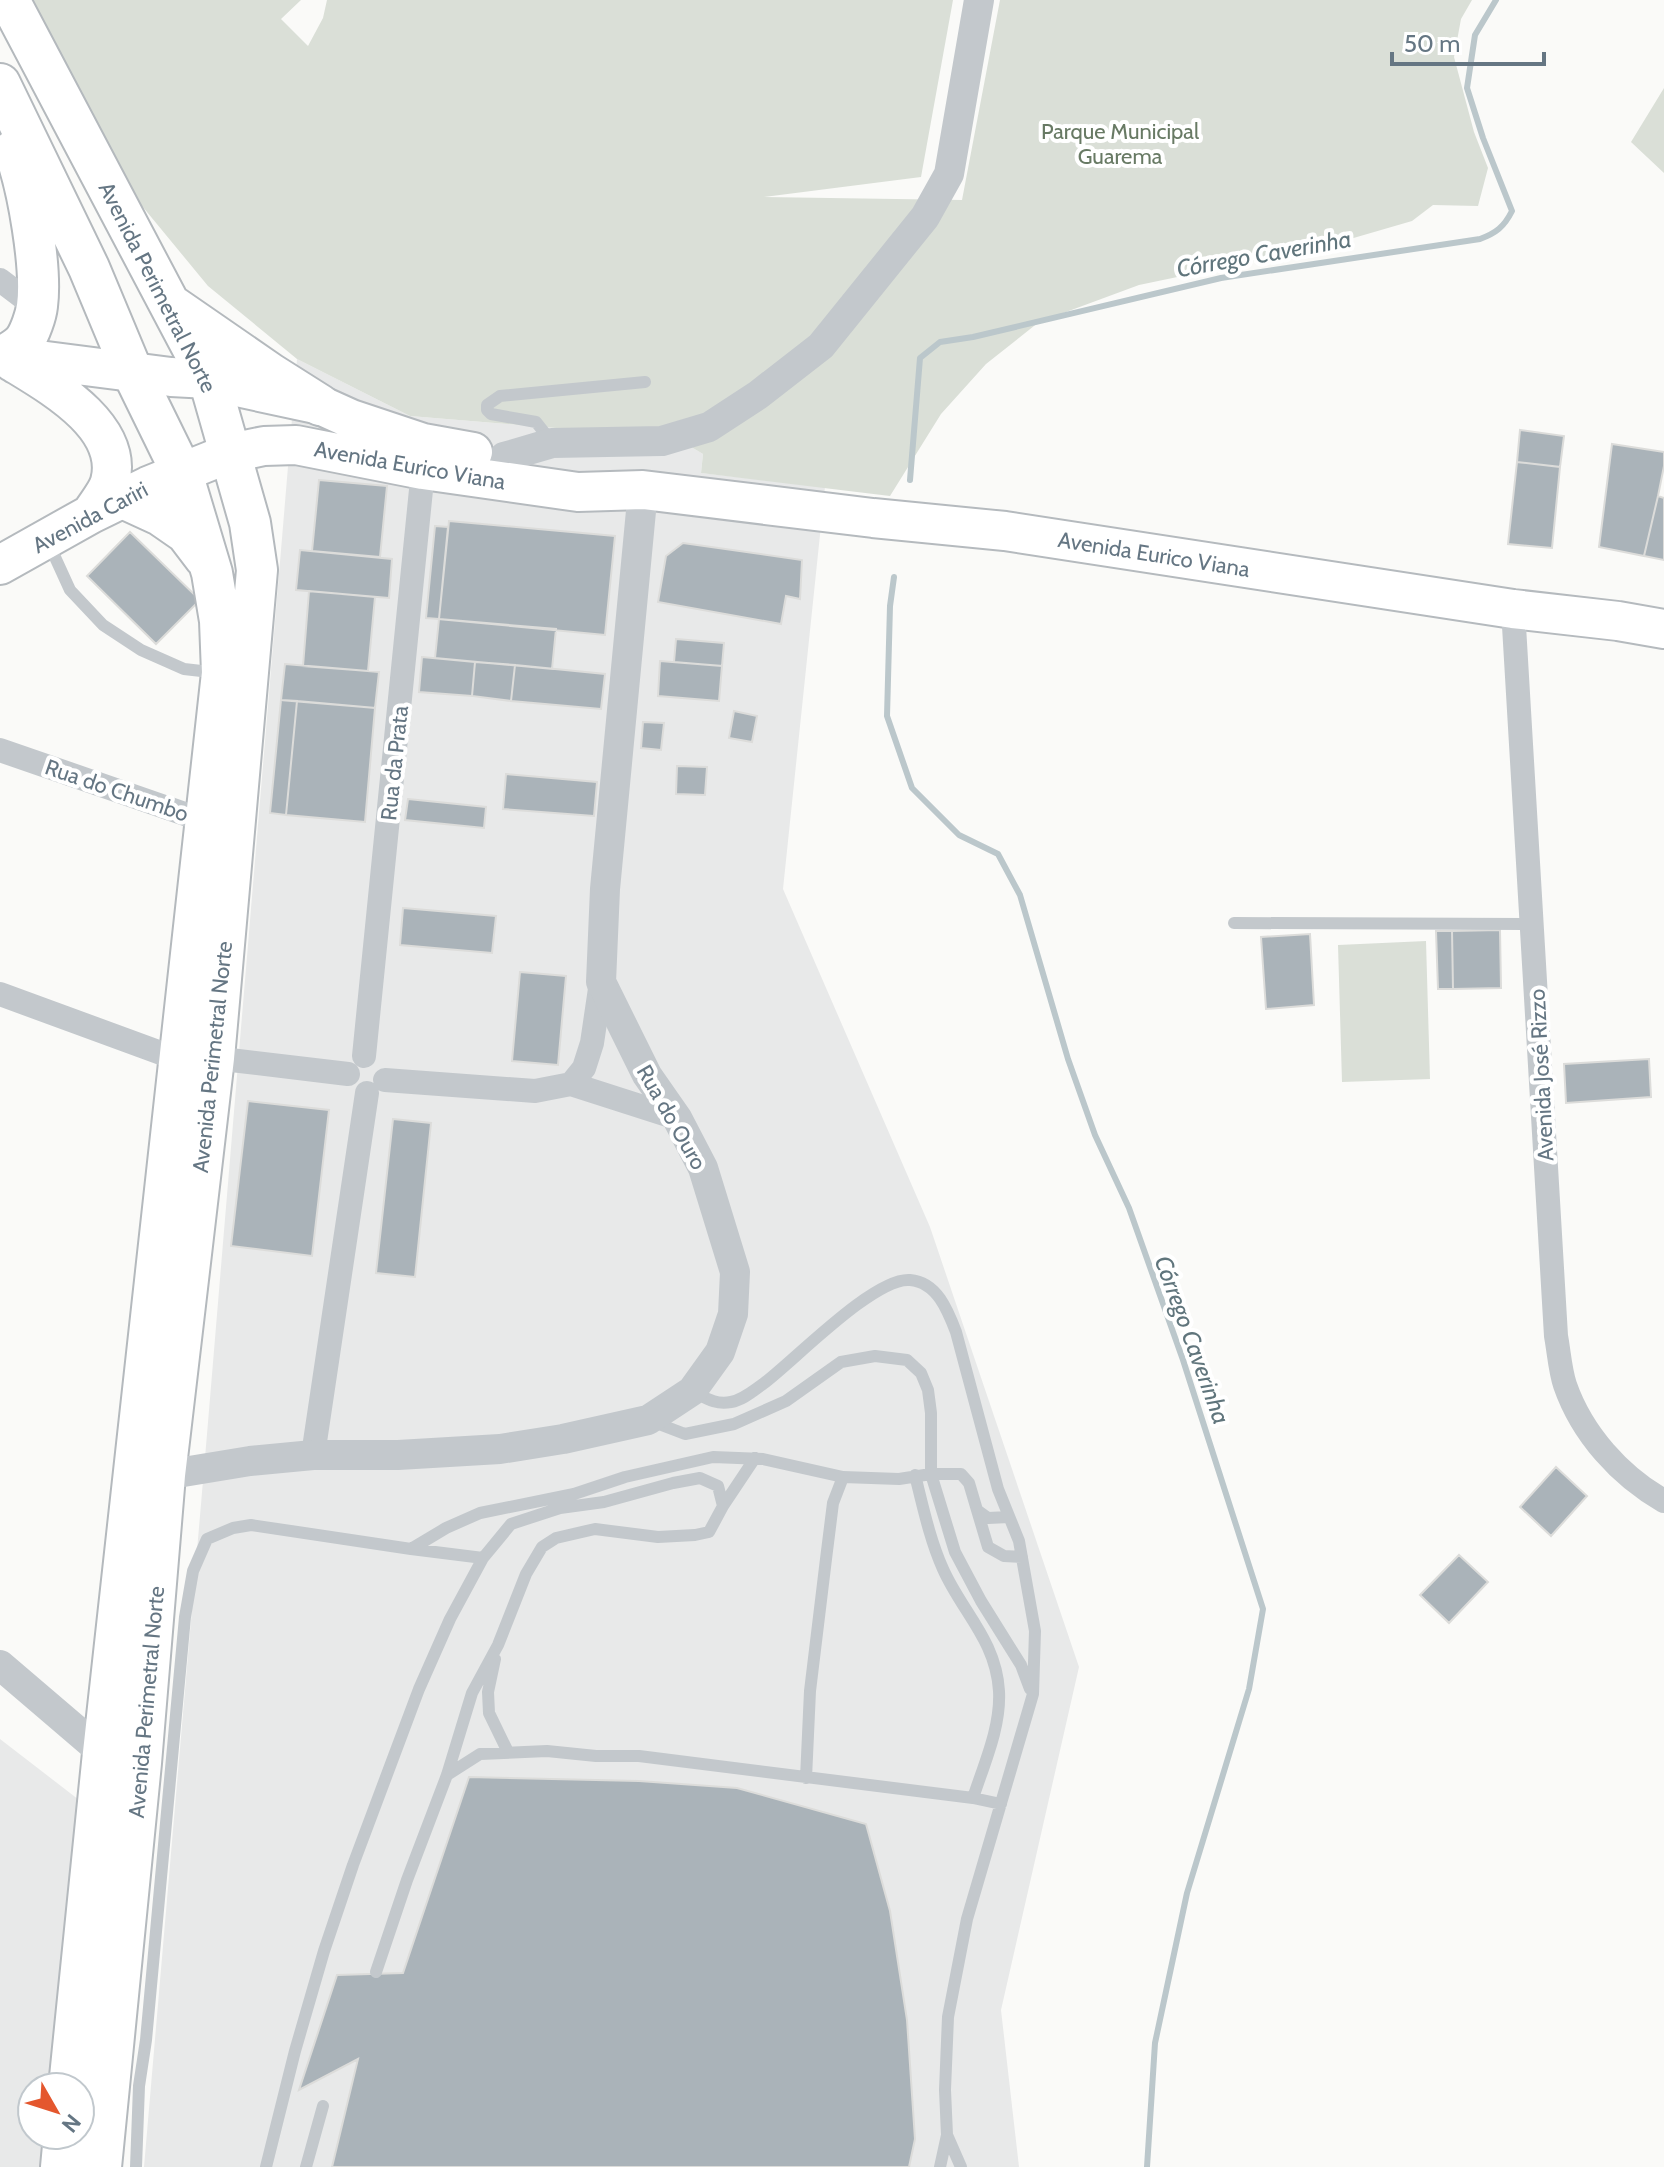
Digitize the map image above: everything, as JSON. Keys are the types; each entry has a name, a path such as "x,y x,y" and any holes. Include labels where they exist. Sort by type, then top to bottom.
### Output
{"highway":[{"name":"Avenida Perimetral Norte","path":"9,0 209,379 250,523 257,570 249,675 220,822"},
{"name":"Avenida Perimetral Norte","path":"0,84 89,268 132,371 182,473 209,564 220,621 220,822 197,1059 141,1763 101,2167"},
{"path":"0,117 19,165 31,220 36,254 37,308 24,341 2,356"},
{"path":"169,303 320,405"},
{"path":"107,506 160,515 186,533 209,564"},
{"name":"Avenida Perimetral Norte","path":"71,2071 103,1753 197,1059"}],"main road":[{"name":"Avenida Eurico Viana","path":"2,356 209,379 320,405 351,419 423,443 582,469 643,490"},
{"path":"2,356 43,380 88,415 105,440 113,461 107,506"},
{"name":"Avenida Eurico Viana","path":"182,473 230,453 264,446 296,445 423,470 578,492 643,490 1005,531 1513,609 1664,629"},
{"name":"Avenida Cariri","path":"0,565 107,506 182,473"}],"street":[{"path":"504,457 552,443 662,441 709,427 758,395 821,346 925,217 949,174 979,0"},
{"path":"0,178 31,220"},
{"path":"0,280 37,308"},
{"name":"Rua da Prata","path":"356,1065 423,470"},
{"name":"Rua do Ouro","path":"165,1475 250,1461 313,1455 398,1455 500,1449 563,1439 648,1420 692,1391 720,1352 733,1314 735,1272 703,1168 677,1118 647,1075 601,982 605,889 643,490"},
{"name":"Avenida José Rizzo","path":"1513,609 1556,1336 1565,1384 1587,1432 1644,1489 1664,1501"},
{"name":"Rua do Chumbo","path":"0,750 220,822"},
{"path":"571,1084 584,1068 592,1043 601,982"},
{"path":"0,994 197,1059 356,1065 376,1058 381,1063 385,1073 376,1086 313,1455"},
{"path":"356,1065 352,1086 361,1092 376,1086 535,1091 571,1084 677,1118"},
{"path":"0,1665 103,1753 127,1763 141,1763"}],"lane":[{"path":"552,443 536,422 491,414 487,405 500,396 645,382"},
{"path":"47,539 70,590 103,625 141,650 184,669 222,673"},
{"path":"1234,923 1532,924"},
{"path":"692,1391 716,1404 735,1402 782,1370 850,1308 894,1282 911,1280 924,1285 938,1295 948,1311 998,1489 1019,1541 1035,1631 1033,1694 967,1919 948,2017 947,2135 940,2167"},
{"path":"648,1420 685,1434 734,1424 786,1401 841,1362 875,1356 907,1360 921,1373 928,1390 931,1474 955,1552 1021,1665 1033,1694"},
{"path":"411,1549 446,1528 480,1513 574,1494 625,1477 713,1457 755,1458 843,1477 899,1479 915,1475 961,1474 969,1483 988,1547 1004,1556 1022,1557"},
{"path":"376,1972 447,1775 472,1693 498,1645 526,1574 542,1547 556,1538 595,1529 658,1537 709,1532 755,1458"},
{"path":"915,1475 944,1572 988,1645 999,1691 998,1715 973,1798"},
{"path":"806,1778 810,1691 826,1559 833,1503 843,1477"},
{"path":"266,2167 295,2051 353,1865 419,1689 483,1558 511,1524 560,1508 604,1502 673,1483 700,1478 718,1486 723,1506"},
{"path":"504,1506 511,1524"},
{"path":"977,1510 988,1518 1009,1517"},
{"path":"136,2167 139,2086 146,2040 183,1631 193,1571 207,1539 233,1528 251,1525 483,1558"},
{"path":"498,1645 488,1692 489,1713 508,1752"},
{"path":"447,1775 480,1754 547,1751 639,1756 1001,1804"},
{"path":"306,2167 323,2106"},
{"path":"947,2135 961,2167"}],"shaded area":[{"path":"297,359 410,416 676,438 703,454 701,473 825,487 783,889 930,1227 1079,1667 1001,2010 1019,2167 144,2167"},
{"path":"0,1739 83,1803 57,2071 16,2071 16,2151 50,2151 48,2167 0,2167"}],"green space":[{"name":"Parque Municipal Guarema","path":"25,0 301,0 281,19 308,46 323,18 327,0 953,0 921,177 764,197 962,200 1000,0 1472,0 1461,19 1454,57 1474,132 1488,168 1478,206 1433,205 1412,221 1326,246 1139,285 1039,322 986,364 941,414 890,496 701,473 703,454 676,438 410,416 297,359 208,286 119,178"},
{"path":"1664,88 1664,173 1631,142"},
{"path":"1426,941 1430,1079 1342,1082 1338,945"}],"building":[{"path":"1520,430 1564,436 1560,467 1517,462"},
{"path":"1612,444 1664,452 1664,466 1644,556 1599,547"},
{"path":"1517,462 1560,467 1552,548 1508,544"},
{"path":"319,480 387,486 380,557 312,551"},
{"path":"1658,496 1664,498 1664,560 1644,556"},
{"path":"449,521 615,536 605,635 439,619"},
{"path":"435,526 448,527 439,619 426,618"},
{"path":"130,532 200,600 156,644 87,576"},
{"path":"683,543 802,560 800,599 786,596 781,624 658,602 666,556"},
{"path":"300,550 392,559 389,598 296,590"},
{"path":"309,591 375,597 368,671 303,666"},
{"path":"439,619 556,629 552,669 435,658"},
{"path":"676,639 724,643 722,666 674,662"},
{"path":"422,657 475,662 472,696 419,692"},
{"path":"660,661 722,666 719,701 658,696"},
{"path":"475,662 515,665 511,701 472,696"},
{"path":"285,664 379,672 375,708 281,700"},
{"path":"515,665 605,674 601,709 511,701"},
{"path":"281,700 297,701 286,815 270,813"},
{"path":"297,701 375,708 365,822 286,815"},
{"path":"734,711 757,716 752,742 729,738"},
{"path":"643,722 664,723 661,750 641,748"},
{"path":"677,766 707,767 705,795 676,794"},
{"path":"506,774 597,782 594,816 503,809"},
{"path":"408,799 486,807 484,828 405,820"},
{"path":"403,908 496,916 492,953 400,945"},
{"path":"1500,930 1501,988 1453,989 1452,931"},
{"path":"1436,931 1452,931 1453,989 1438,989"},
{"path":"1310,934 1314,1005 1266,1009 1261,937"},
{"path":"520,972 566,976 558,1065 512,1061"},
{"path":"1649,1059 1651,1097 1566,1103 1564,1064"},
{"path":"248,1101 329,1110 312,1256 231,1246"},
{"path":"393,1119 431,1123 415,1277 376,1273"},
{"path":"1556,1467 1587,1496 1551,1536 1520,1507"},
{"path":"1459,1555 1488,1582 1449,1623 1420,1595"},
{"path":"469,1777 639,1781 737,1788 866,1824 890,1911 907,2020 915,2139 909,2167 332,2167 358,2059 299,2090 337,1975 403,1973"}],"waterway":[{"name":"Córrego Caverinha","path":"910,480 920,358 940,342 973,337 1221,278 1480,239 1499,229 1512,211 1467,88 1475,35 1496,0"},
{"name":"Córrego Caverinha","path":"894,577 890,606 887,716 912,788 959,835 998,854 1020,895 1068,1059 1095,1135 1129,1208 1183,1360 1263,1609 1249,1689 1187,1893 1155,2043 1147,2167"}]}
